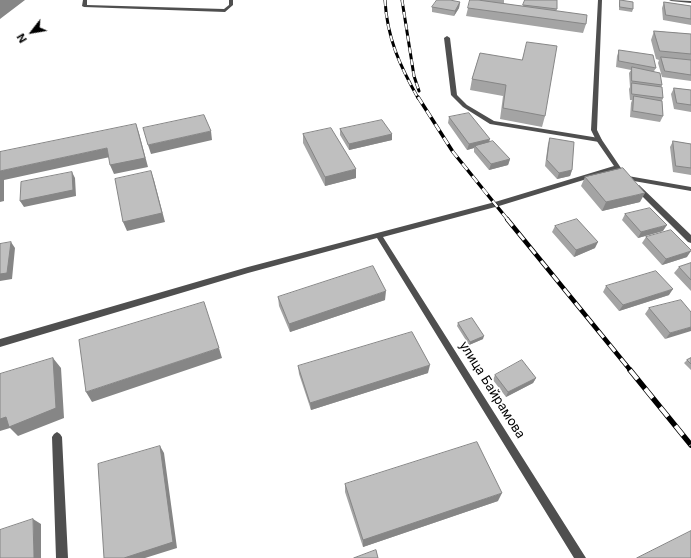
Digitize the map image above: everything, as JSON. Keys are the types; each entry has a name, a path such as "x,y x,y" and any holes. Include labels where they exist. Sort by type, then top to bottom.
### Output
{"street":[{"path":"85,0 84,6 225,11 232,5 231,0"},
{"path":"600,0 594,130 616,168 691,240"},
{"path":"671,0 691,2"},
{"path":"447,38 454,95 465,106 492,123 599,140"},
{"path":"0,344 248,270 496,204 616,168"},
{"path":"628,178 691,189"},
{"name":"улица Байрамова","path":"379,236 580,558"},
{"path":"57,438 62,558"}],"building":[{"path":"437,0 460,2 455,11 432,7"},
{"path":"470,0 587,15 586,24 468,8"},
{"path":"525,0 557,0 557,9 523,5"},
{"path":"620,0 633,2 633,9 620,7"},
{"path":"664,2 691,6 691,19 666,15"},
{"path":"654,31 691,34 691,54 660,51"},
{"path":"527,42 557,46 545,116 503,108 506,85 472,79 480,53 522,60"},
{"path":"619,50 653,55 656,68 619,61"},
{"path":"661,57 691,60 691,75 665,71"},
{"path":"632,67 660,73 662,85 632,81"},
{"path":"632,83 662,87 663,98 632,94"},
{"path":"674,88 691,90 691,105 677,103"},
{"path":"634,96 662,101 663,116 633,111"},
{"path":"469,113 490,139 469,144 449,117"},
{"path":"204,115 211,131 148,145 143,128"},
{"path":"382,120 392,134 349,144 340,129"},
{"path":"136,124 145,158 110,165 107,148 0,171 0,152"},
{"path":"331,128 356,169 325,177 303,134"},
{"path":"550,138 574,142 572,170 559,173 547,160"},
{"path":"493,141 510,159 491,164 475,146"},
{"path":"673,141 691,144 691,168 676,166"},
{"path":"623,168 645,193 606,202 585,177"},
{"path":"151,171 162,213 123,222 115,179"},
{"path":"72,172 73,190 20,201 21,182"},
{"path":"650,208 667,225 641,232 625,214"},
{"path":"577,219 598,242 576,250 555,226"},
{"path":"671,230 691,251 666,259 646,237"},
{"path":"11,242 7,273 0,274 0,244"},
{"path":"691,263 691,280 679,267"},
{"path":"373,266 386,291 289,324 278,297"},
{"path":"656,271 673,289 623,305 606,286"},
{"path":"681,300 691,312 691,327 670,333 649,308"},
{"path":"204,302 219,348 86,392 79,340"},
{"path":"472,318 484,336 470,342 458,323"},
{"path":"412,332 430,365 310,403 298,366"},
{"path":"53,358 56,408 9,427 6,417 0,419 0,374"},
{"path":"691,358 691,364 687,360"},
{"path":"522,360 536,378 508,392 495,375"},
{"path":"477,442 502,493 363,540 345,484"},
{"path":"160,446 173,542 124,558 104,558 98,464"},
{"path":"33,519 34,558 0,558 0,530"},
{"path":"691,531 691,558 637,558"},
{"path":"376,550 378,558 354,558"}],"railway":[{"path":"385,0 388,27 400,63 418,98"},
{"path":"402,0 414,76 419,91"},
{"path":"418,97 453,152 508,220"},
{"path":"507,219 631,371"},
{"path":"630,370 691,445"}]}
